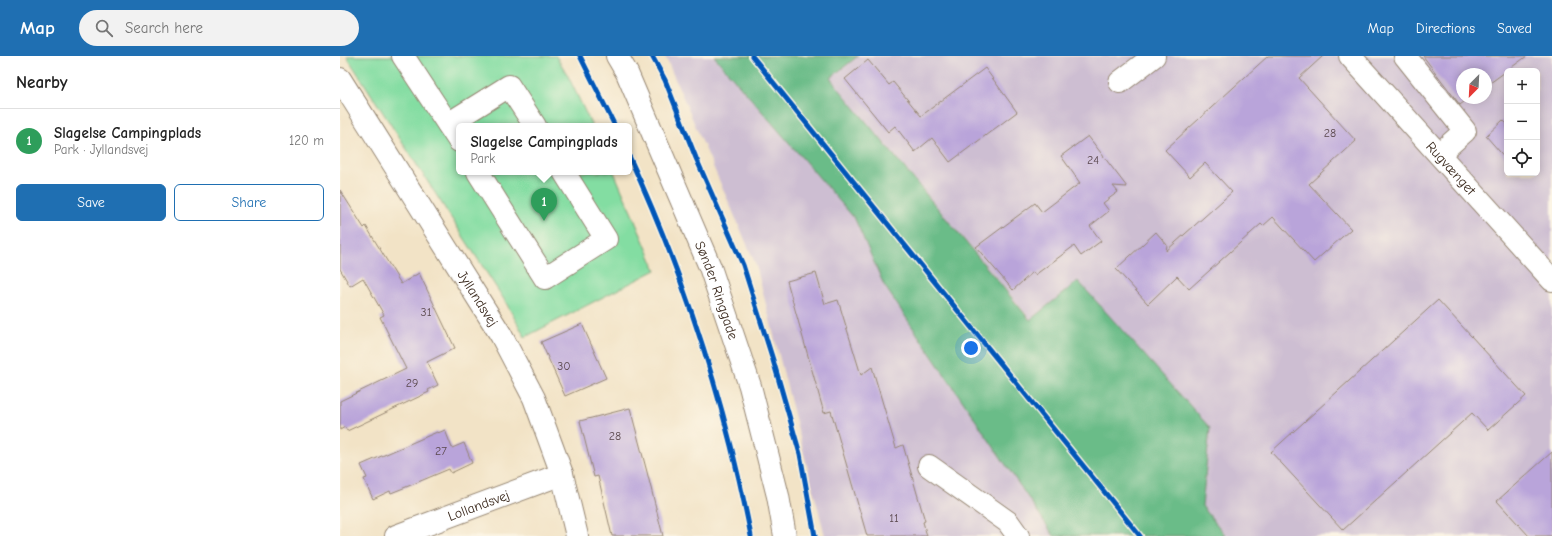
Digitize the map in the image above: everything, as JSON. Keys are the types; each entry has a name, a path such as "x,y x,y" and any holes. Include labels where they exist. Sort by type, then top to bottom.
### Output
{"street":[{"path":"403,56 454,133"},
{"name":"Sønder Ringgade","path":"617,56 626,73 712,274 750,386 778,496 785,536"},
{"path":"1120,82 1154,56"},
{"name":"Rugvænget","path":"1350,56 1552,280"},
{"path":"1405,56 1465,131 1439,154"},
{"name":"Jyllandsvej","path":"340,80 501,335 534,398 562,474 577,536"},
{"path":"466,123 509,86 533,123"},
{"path":"480,175 545,278 606,239 566,175"},
{"path":"929,466 1015,532"},
{"name":"Lollandsvej","path":"396,536 562,474"}],"shaded area":[{"path":"665,56 714,56 855,219 884,285 1054,536 825,536 756,265"},
{"path":"858,56 1552,56 1552,536 1226,536 1202,506 1210,428 1078,281 1031,320 830,78"}],"green space":[{"path":"556,56 567,74 591,123 456,123 456,175 615,175 656,270 525,337 505,301 347,57"},
{"path":"714,56 858,56 830,78 1030,320 1078,281 1210,428 1202,506 1226,536 1054,536 884,285 855,219"}],"building":[{"path":"1268,56 1323,56 1299,78 1356,141 1309,184 1351,229 1314,262 1273,217 1263,226 1261,224 1189,289 1177,276 1148,304 1116,269 1156,232 1167,245 1166,251 1232,192 1205,163 1190,177 1165,150"},
{"path":"1423,56 1527,56 1511,68 1504,68 1504,73 1492,82 1492,68 1456,68 1456,100"},
{"path":"868,60 889,85 893,82 921,116 985,68 1017,112 950,162 932,138 915,152 895,126 888,132 845,79"},
{"path":"1503,120 1504,121 1504,157 1486,136"},
{"path":"1088,136 1127,187 1113,186 1118,192 1103,203 1109,211 1090,226 1101,241 1081,256 1074,246 1035,275 1033,272 1013,290 976,247 1035,203 1042,212 1080,183 1061,156"},
{"path":"340,190 364,228 366,226 401,284 419,273 455,348 427,362 438,385 428,390 429,392 347,431 345,427 340,430 340,401 406,369 380,317 384,315 363,278 350,286 340,269"},
{"path":"816,273 825,304 838,300 861,375 872,367 896,448 903,445 925,521 923,522 927,536 867,536 831,411 824,413 787,281"},
{"path":"1438,300 1526,396 1488,430 1472,413 1343,530 1271,452"},
{"path":"582,324 606,378 565,396 541,342"},
{"path":"630,408 663,536 612,536 598,476 594,477 580,421"},
{"path":"445,430 452,448 464,443 472,463 451,473 449,469 373,499 364,479 367,478 361,465 437,432 438,433"},
{"path":"1552,452 1552,536 1529,536 1497,501"}],"cycle path":[{"path":"580,56 614,123"},
{"path":"652,56 665,80 696,158 743,265 773,360 800,454 815,536"},
{"path":"752,56 1140,536"},
{"path":"632,163 668,247 701,342 729,439 751,536"}],"place":[{"name":"Slagelse Campingplads","path":"544,221"}]}
